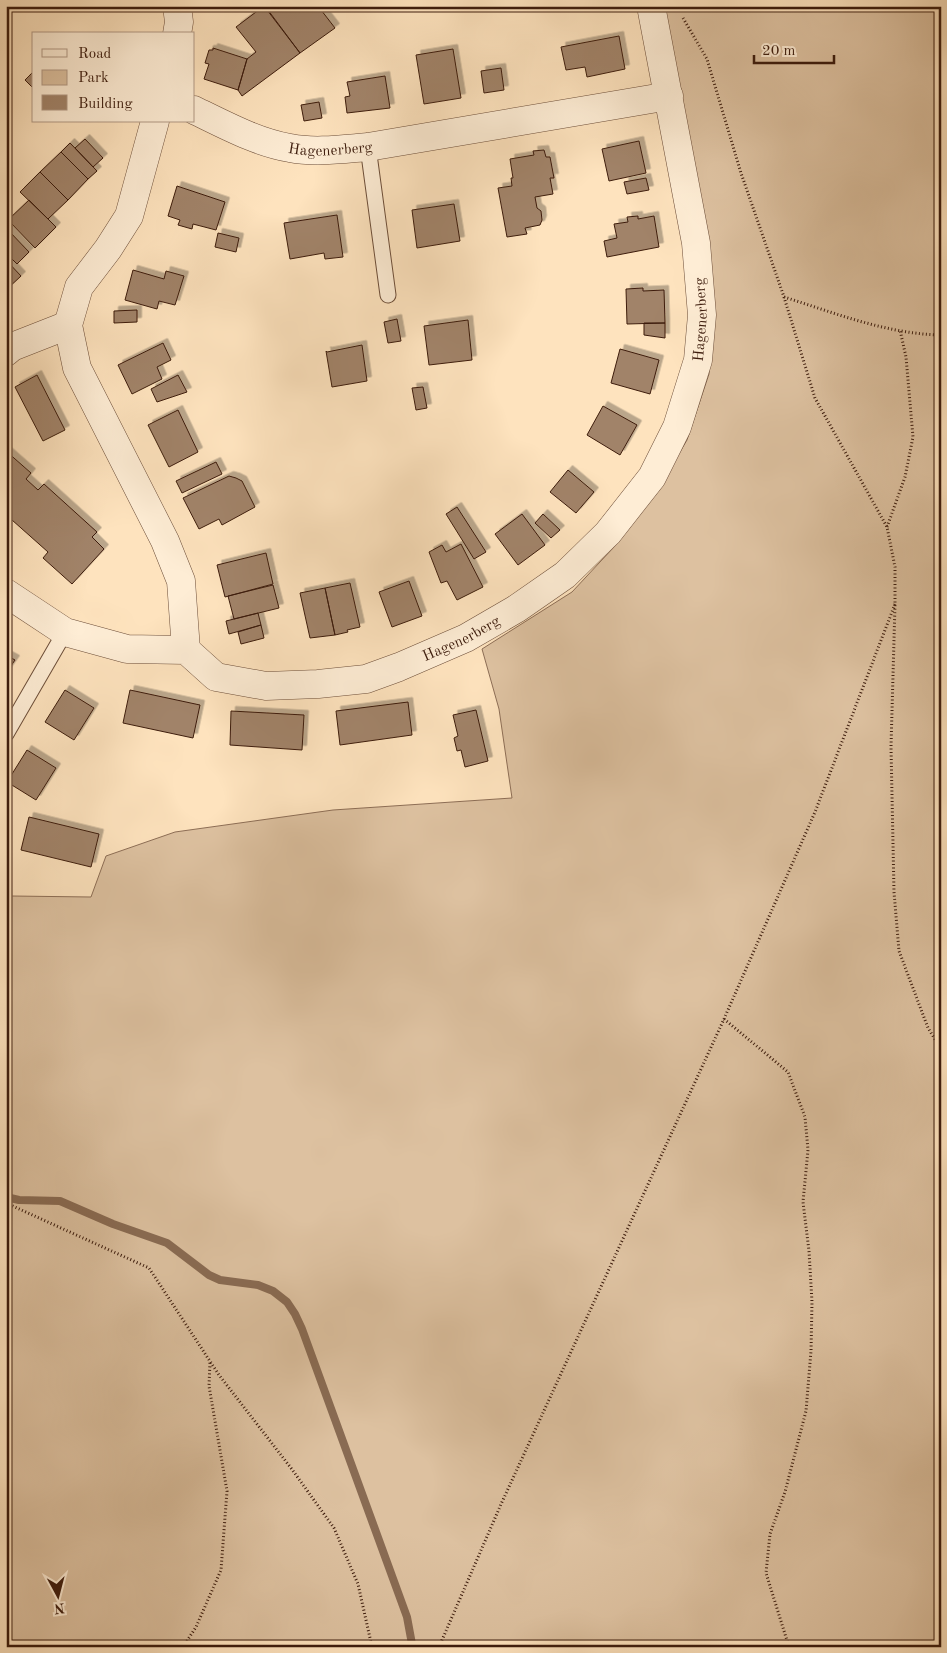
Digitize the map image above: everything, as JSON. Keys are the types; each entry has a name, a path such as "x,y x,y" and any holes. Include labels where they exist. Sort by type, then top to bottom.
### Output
{"street":[{"path":"177,6 179,22 177,32"},
{"path":"651,6 669,96"},
{"name":"Hagenerberg","path":"186,650 216,677 266,686 318,684 366,679 466,638 516,609 565,575 608,533 652,477 677,427 698,360 702,315 696,243 669,96 368,147 328,150 291,148 246,135 195,110"},
{"path":"6,593 65,632 127,649 186,650 181,581 165,541 78,368 68,325 79,287 108,249 129,216 155,122"},
{"path":"6,352 68,325"}],"lane":[{"path":"368,147 388,296"},
{"path":"6,734 65,632"}],"path":[{"path":"680,14 706,59 741,173 784,297 815,398 887,527 895,567 896,604 891,747 894,892 899,951 928,1028 941,1049"},
{"path":"784,297 857,320 921,335 941,335"},
{"path":"887,527 905,477 913,437 906,357 900,330"},
{"path":"440,1647 502,1502 724,1019 815,812 896,604"},
{"path":"724,1019 788,1072 805,1117 808,1150 803,1202 809,1251 812,1302 811,1350 806,1411 785,1492 770,1534 766,1573 789,1647"},
{"path":"6,1203 148,1268 219,1375 292,1468 334,1528 358,1584 372,1647"},
{"path":"183,1647 196,1627 221,1570 227,1491 209,1386 210,1361"}],"green space":[{"path":"661,6 941,6 941,1647 6,1647 6,907 12,896 91,897 106,856 175,832 333,810 512,798 499,709 482,649 572,592 614,547 658,489 687,440 709,374 712,320"}],"building":[{"path":"264,6 300,53 242,96 238,90 247,59 256,52 236,27"},
{"path":"265,6 318,6 335,28 300,53"},
{"path":"619,36 625,69 587,77 585,67 566,70 561,47"},
{"path":"213,48 247,59 238,90 204,79 209,64 205,63 209,50 213,50"},
{"path":"453,49 461,98 424,104 416,55"},
{"path":"501,68 504,90 484,93 481,71"},
{"path":"32,73 32,87 25,80"},
{"path":"385,76 390,108 347,113 345,97 350,96 347,82"},
{"path":"319,102 322,118 304,121 301,105"},
{"path":"85,139 103,158 93,167 75,148"},
{"path":"639,141 646,173 609,181 602,149"},
{"path":"70,143 97,171 88,179 61,152"},
{"path":"544,150 546,157 550,157 554,178 550,178 553,194 535,197 537,208 541,211 542,220 540,225 525,228 527,234 507,237 498,188 512,186 511,178 513,178 510,159 534,155 533,151"},
{"path":"61,152 88,179 68,200 40,172"},
{"path":"40,172 68,200 48,219 20,192"},
{"path":"646,178 649,190 627,194 624,182"},
{"path":"177,186 225,202 216,230 193,224 192,229 178,225 180,220 168,216"},
{"path":"29,200 56,227 35,248 8,220"},
{"path":"454,204 460,241 417,248 412,210"},
{"path":"337,215 343,257 325,259 324,253 290,259 284,223"},
{"path":"638,216 638,219 654,216 659,247 607,257 604,241 617,238 614,224 628,222 627,217"},
{"path":"8,230 29,252 17,264 6,253 6,231"},
{"path":"218,233 239,238 236,252 215,247"},
{"path":"6,260 21,276 6,290"},
{"path":"133,270 164,279 166,271 184,276 175,305 159,301 157,309 125,300"},
{"path":"643,288 643,291 664,290 665,323 627,324 626,289"},
{"path":"137,310 137,322 114,323 114,311"},
{"path":"397,319 401,341 388,343 384,322"},
{"path":"468,320 472,360 429,365 424,326"},
{"path":"644,323 665,323 665,338 644,335"},
{"path":"163,343 171,360 157,367 162,379 132,394 118,365"},
{"path":"362,345 367,381 332,387 326,351"},
{"path":"620,349 659,360 650,394 611,383"},
{"path":"37,375 65,430 43,441 15,387"},
{"path":"178,375 187,392 157,402 151,389"},
{"path":"423,387 427,408 416,410 412,388"},
{"path":"603,406 637,425 620,455 587,435"},
{"path":"178,410 198,452 169,467 148,425"},
{"path":"6,451 31,473 26,479 38,490 44,484 97,532 92,537 104,549 72,584 43,558 48,552 12,520 6,526"},
{"path":"216,462 222,474 182,493 176,481"},
{"path":"568,470 594,492 576,513 550,492"},
{"path":"229,476 242,481 255,507 222,525 219,519 199,529 183,498"},
{"path":"457,507 486,552 474,559 446,514"},
{"path":"522,514 545,545 518,565 495,534"},
{"path":"543,514 560,530 551,538 535,523"},
{"path":"461,544 483,587 457,600 447,581 441,583 429,552 442,545 446,552"},
{"path":"266,553 273,584 225,597 217,565"},
{"path":"409,581 422,616 392,627 379,592"},
{"path":"350,583 360,627 335,635 325,588"},
{"path":"273,585 279,608 234,619 228,596"},
{"path":"325,588 335,635 310,638 300,593"},
{"path":"258,613 261,625 229,634 226,621"},
{"path":"261,625 264,638 241,644 238,632"},
{"path":"6,655 15,660 6,673"},
{"path":"65,690 94,708 74,740 45,722"},
{"path":"130,690 200,705 193,738 123,723"},
{"path":"408,702 412,735 340,745 336,711"},
{"path":"476,710 488,761 465,767 461,750 457,751 454,738 458,736 453,715"},
{"path":"231,711 304,715 302,750 230,745"},
{"path":"27,750 56,768 36,800 7,782"},
{"path":"29,817 99,834 91,867 21,850"}],"waterway":[{"path":"6,1197 19,1200 60,1201 113,1224 167,1243 209,1275 220,1280 258,1285 273,1291 287,1302 302,1329 407,1617 411,1647"}]}
